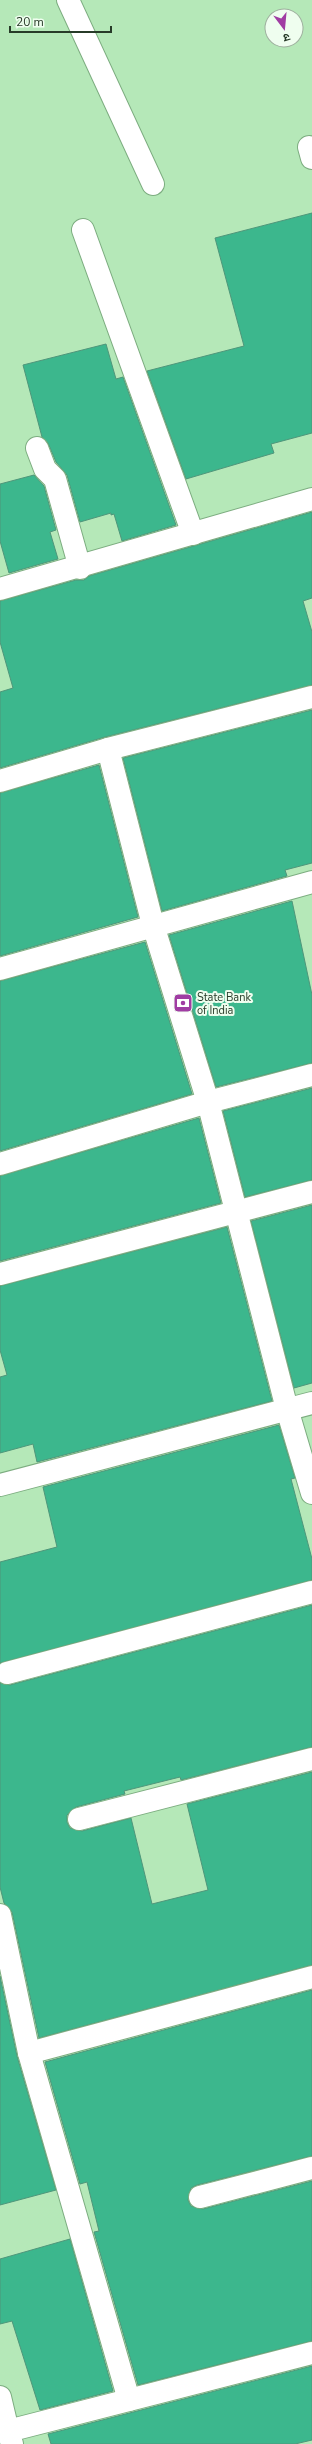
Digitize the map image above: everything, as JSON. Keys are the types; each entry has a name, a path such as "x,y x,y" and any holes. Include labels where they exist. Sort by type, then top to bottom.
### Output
{"street":[{"path":"68,0 153,184"},
{"path":"83,230 193,534"},
{"path":"37,448 45,469 55,479 80,568"},
{"path":"0,589 80,568 312,499"},
{"path":"0,781 108,749 312,697"},
{"path":"108,749 153,925 208,1102 287,1409 312,1493"},
{"path":"0,969 153,925 312,882"},
{"path":"0,1164 208,1102 312,1075"},
{"path":"0,1274 312,1192"},
{"path":"0,1485 312,1403"},
{"path":"7,1673 312,1592"},
{"path":"79,1819 312,1759"},
{"path":"0,1915 29,2053 129,2400"},
{"path":"29,2053 312,1977"},
{"path":"200,2197 312,2168"},
{"path":"0,2397 10,2437 129,2400 312,2353"}],"building":[{"path":"312,213 312,433 271,444 274,453 186,479 147,371 244,346 215,238"},
{"path":"106,344 116,379 123,377 176,525 122,541 114,514 111,515 111,513 80,522 67,475 56,462 48,443 42,437 23,365"},
{"path":"34,475 44,486 56,530 50,532 58,559 9,573 0,541 0,484"},
{"path":"312,512 312,598 303,601 312,632 312,685 105,737 0,768 0,692 13,688 0,642 0,601 76,580 84,580 89,576"},
{"path":"312,710 312,863 285,870 287,876 162,911 123,758"},
{"path":"99,765 138,917 0,956 0,793"},
{"path":"292,901 312,995 312,1063 216,1087 169,935"},
{"path":"145,942 192,1094 0,1151 0,981"},
{"path":"312,1088 312,1180 245,1197 223,1111"},
{"path":"199,1118 221,1203 0,1261 0,1176"},
{"path":"312,1205 312,1383 294,1388 251,1221"},
{"path":"227,1227 272,1401 37,1462 33,1444 0,1453 0,1377 7,1375 0,1350 0,1286"},
{"path":"279,1425 295,1478 291,1479 312,1559 312,1580 0,1663 0,1562 57,1547 43,1487"},
{"path":"312,1605 312,1747 181,1780 180,1777 124,1791 125,1794 76,1807 67,1815 67,1822 70,1828 82,1831 131,1818 152,1904 208,1890 187,1804 312,1772 312,1965 39,2038 12,1912 4,1903 0,1887 0,1683 10,1685"},
{"path":"0,1976 17,2056 56,2190 0,2205"},
{"path":"312,1990 312,2156 197,2185 191,2188 188,2200 191,2206 203,2209 312,2181 312,2341 138,2385 94,2232 99,2231 87,2182 80,2184 45,2062"},
{"path":"70,2239 113,2391 40,2410 12,2321 0,2324 0,2259"},
{"path":"312,2366 312,2440 295,2444 51,2444 48,2434"}],"place":[{"name":"State Bank of India","path":"183,1003"}]}
